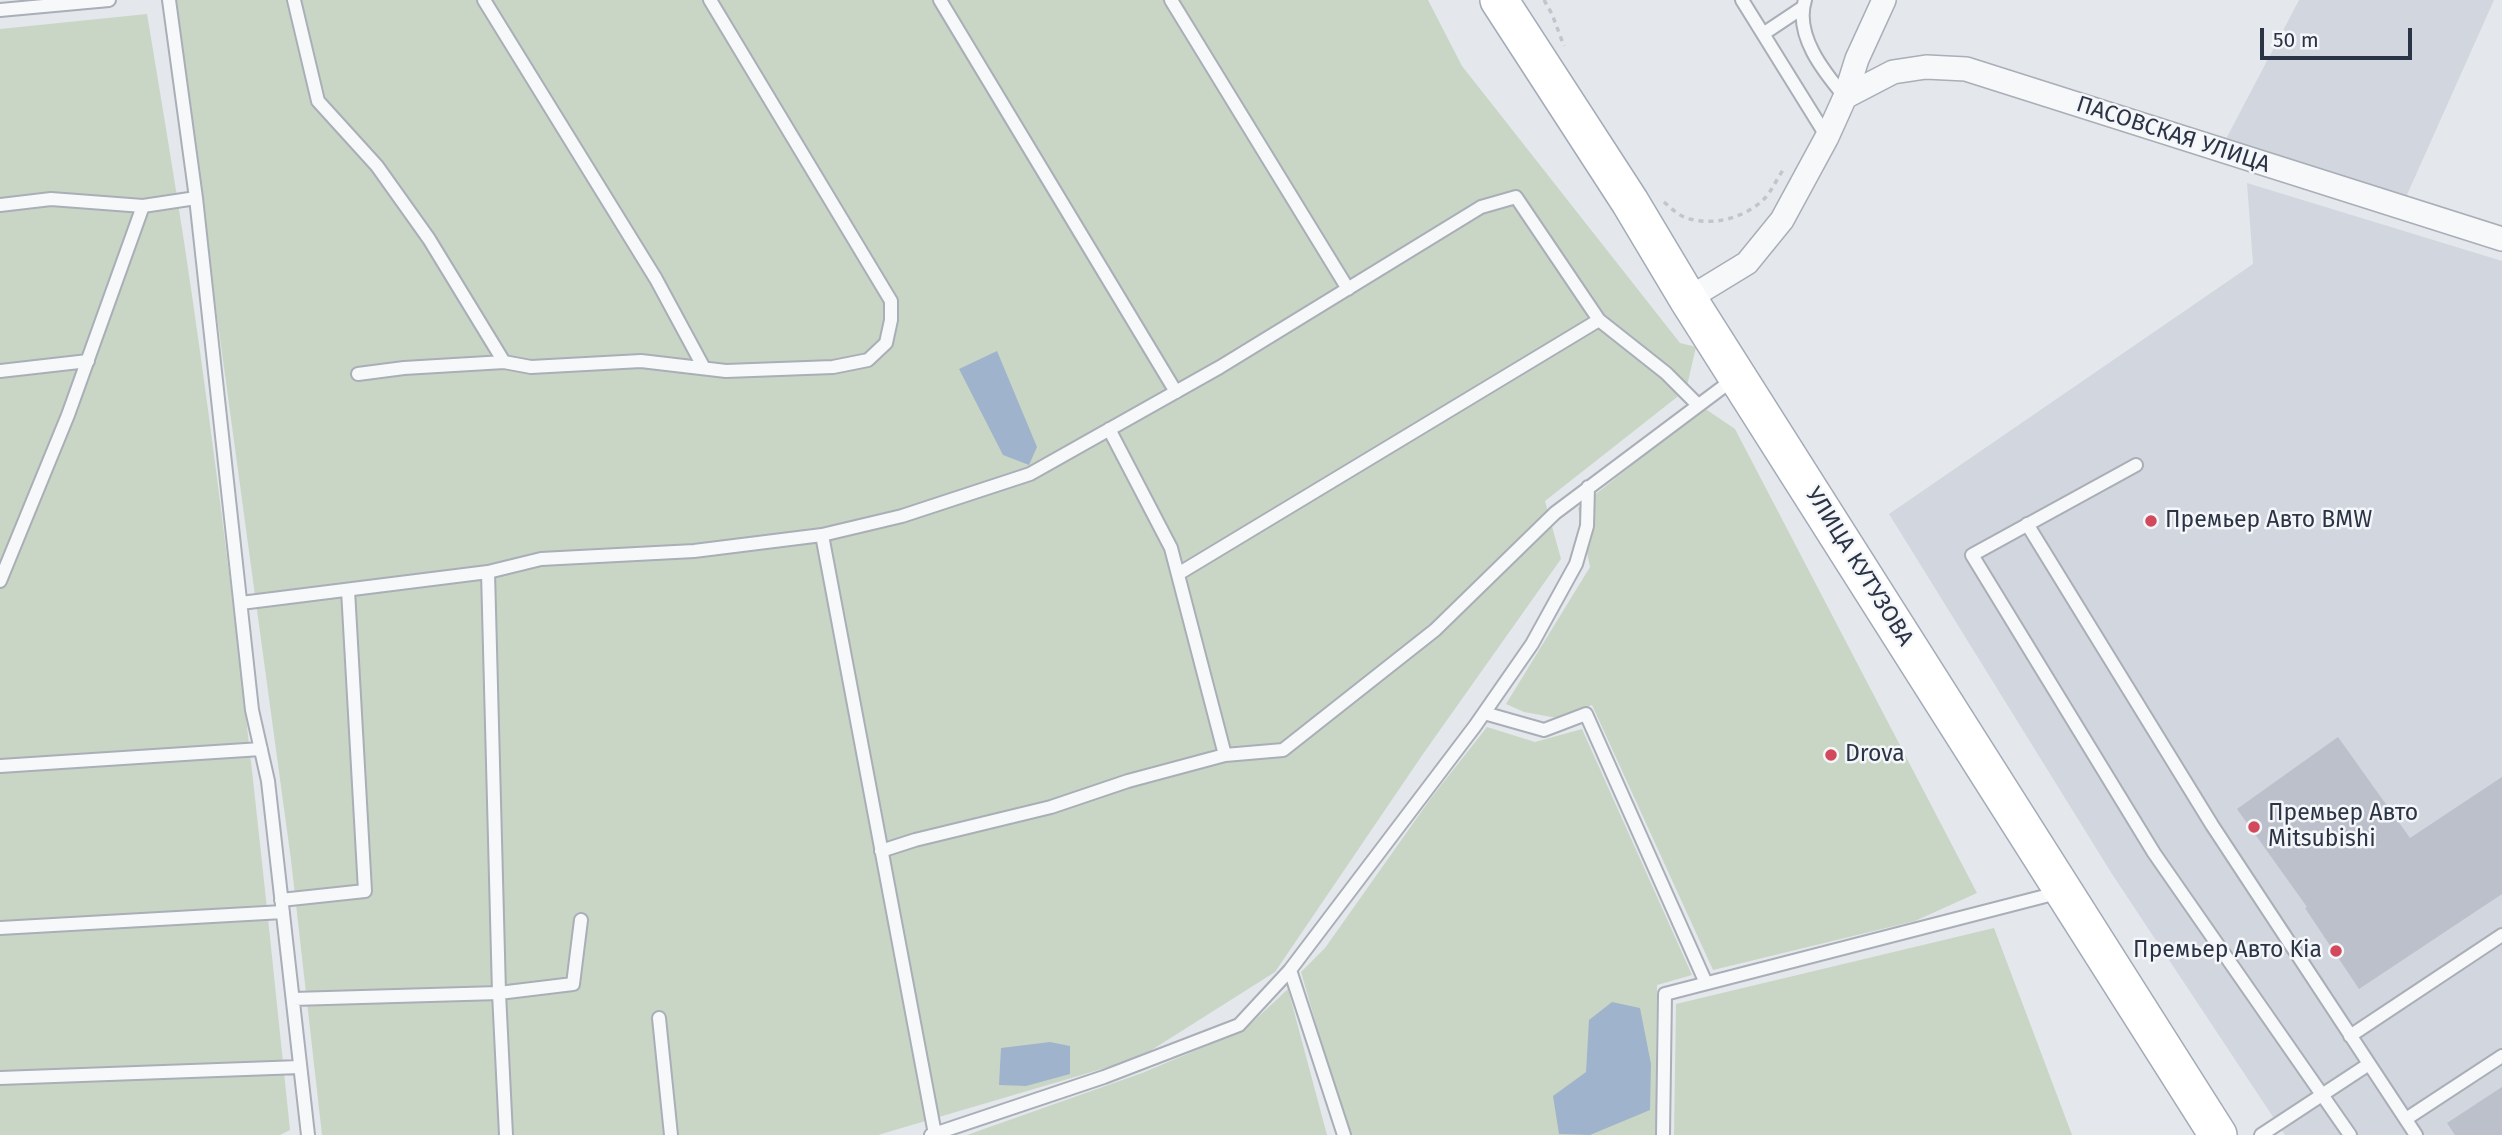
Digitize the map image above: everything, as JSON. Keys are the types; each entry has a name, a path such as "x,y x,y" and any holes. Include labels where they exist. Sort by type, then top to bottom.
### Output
{"main road":[{"name":"УЛИЦА КУТУЗОВА","path":"1499,0 1630,202 1688,299 2218,1135"}],"street":[{"path":"1688,299 1746,263 1782,220 1827,137 1845,97 1857,59 1884,0"},
{"name":"ПАСОВСКАЯ УЛИЦА","path":"1845,97 1893,72 1926,67 1966,69 2502,239"}],"lane":[{"path":"0,10 109,0"},
{"path":"169,0 196,198 252,710 268,781 308,1135"},
{"path":"294,0 318,101 377,166 429,239 504,362"},
{"path":"484,0 656,279 704,368"},
{"path":"358,374 404,368 504,362 531,367 641,360 726,371 834,367 868,360 886,342 891,320 891,301 710,0"},
{"path":"940,0 1176,391"},
{"path":"1171,0 1348,289"},
{"path":"1742,0 1827,137"},
{"path":"1763,34 1803,4"},
{"path":"1803,4 1806,38 1826,74 1845,97"},
{"path":"241,603 488,572 541,559 694,551 822,535 902,516 1030,474 1176,391 1481,207 1516,197 1599,320 1666,373 1698,405"},
{"path":"0,205 51,199 143,206 196,198"},
{"path":"0,581 4,560 68,415 143,206"},
{"path":"1178,574 1599,320"},
{"path":"0,371 88,360"},
{"path":"881,850 1051,807 1128,781 1225,755 1283,751 1435,630 1555,513 1738,376"},
{"path":"1109,429 1171,548 1225,755"},
{"path":"2136,465 1972,555 2154,853 2350,1135"},
{"path":"822,535 933,1134 1104,1077 1239,1025 1290,970 1484,713 1532,644 1576,564 1587,526 1588,487"},
{"path":"2027,524 2211,825 2416,1135"},
{"path":"488,572 499,993 506,1135"},
{"path":"0,928 282,906 365,891 348,590"},
{"path":"1484,713 1544,730 1586,714 1706,983"},
{"path":"0,766 261,750"},
{"path":"1663,1135 1665,995 2065,891"},
{"path":"293,999 499,993 573,984 581,920"},
{"path":"2350,1036 2502,935"},
{"path":"1290,970 1344,1135"},
{"path":"659,1018 671,1135"},
{"path":"2406,1119 2502,1056"},
{"path":"2261,1135 2369,1064"},
{"path":"0,1078 300,1067"}],"path":[{"path":"1544,0 1565,49"},
{"path":"1658,195 1680,215 1701,222 1724,220 1749,212 1766,197 1787,163"}],"shaded area":[{"path":"2299,0 2494,0 2406,197 2226,139"},
{"path":"2247,183 2502,261 2502,1135 2285,1135 2112,874 1889,514 2253,264"}],"green space":[{"path":"174,0 1428,0 1462,66 1680,343 1696,347 1686,390 1545,501 1561,559 1423,754 1275,972 1139,1058 878,1135 322,1135 291,860"},
{"path":"147,14 185,248 216,468 290,1130 280,1135 0,1135 0,29"},
{"path":"1704,408 1735,429 1977,893 1915,921 1713,970 1592,705 1557,718 1524,712 1506,704 1590,567 1578,508"},
{"path":"1487,727 1535,742 1582,729 1692,975 1657,985 1656,1135 1348,1135 1301,972 1325,948 1431,798"},
{"path":"1994,928 2072,1135 1674,1135 1676,1004"},
{"path":"1288,989 1327,1135 967,1135 1142,1073 1244,1030"}],"water":[{"path":"997,351 1037,447 1029,465 1003,455 959,369"},
{"path":"1612,1002 1640,1008 1651,1064 1650,1110 1590,1135 1559,1134 1553,1096 1586,1072 1589,1020"},
{"path":"1050,1042 1070,1046 1070,1074 1026,1086 999,1085 1001,1048"}],"building":[{"path":"2338,737 2410,838 2502,777 2502,894 2359,989 2305,908 2307,907 2237,809"},
{"path":"2502,1087 2502,1135 2455,1135 2447,1123"}],"place":[{"name":"Премьер Авто BMW","path":"2151,521"},
{"name":"Drova","path":"1831,755"},
{"name":"Премьер Авто Mitsubishi","path":"2254,827"},
{"name":"Премьер Авто Kia","path":"2336,951"}]}
